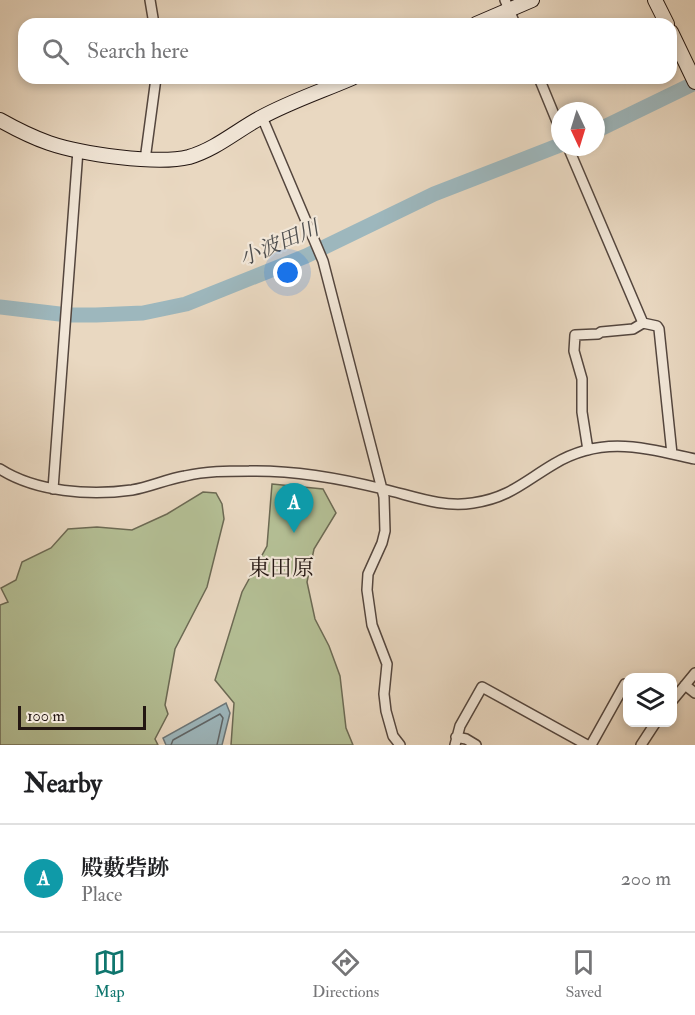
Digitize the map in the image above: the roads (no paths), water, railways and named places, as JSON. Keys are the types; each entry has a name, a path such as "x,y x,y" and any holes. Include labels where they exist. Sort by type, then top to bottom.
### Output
{"street":[{"path":"150,0 153,18"},
{"path":"486,18 507,5 532,0"},
{"path":"655,0 664,18"},
{"path":"677,45 692,76"},
{"path":"145,160 155,84"},
{"path":"0,120 33,138 78,150 145,160 173,159 189,157 222,144 262,117 338,84"},
{"path":"541,84 551,108"},
{"path":"262,117 322,261 384,497 385,531 368,574 367,590 372,625 387,664 384,694 386,711 393,736 400,745"},
{"path":"53,489 78,150"},
{"path":"571,156 643,323"},
{"path":"588,450 582,412 582,379 574,351 574,335 633,329 643,323 657,326 659,329 672,454"},
{"path":"0,469 22,481 53,489 120,491 206,473 282,471 320,475 433,502 453,504 474,503 503,495 520,487 552,465 588,450 623,445 695,459"},
{"path":"677,695 695,673"},
{"path":"685,685 695,693"},
{"path":"476,745 465,739 456,741 460,726 482,687 589,745 623,689"},
{"path":"641,745 653,727"}],"water":[{"path":"226,703 230,713 222,745 166,745 163,738"}],"waterway":[{"name":"小波田川","path":"605,127 695,83"},
{"name":"小波田川","path":"0,307 68,315 96,315 143,313 186,304 306,256 434,194 551,148"}],"place":[{"name":"殿藪砦跡","path":"294,533"}],"district":[{"name":"東田原","path":"281,567"}]}
